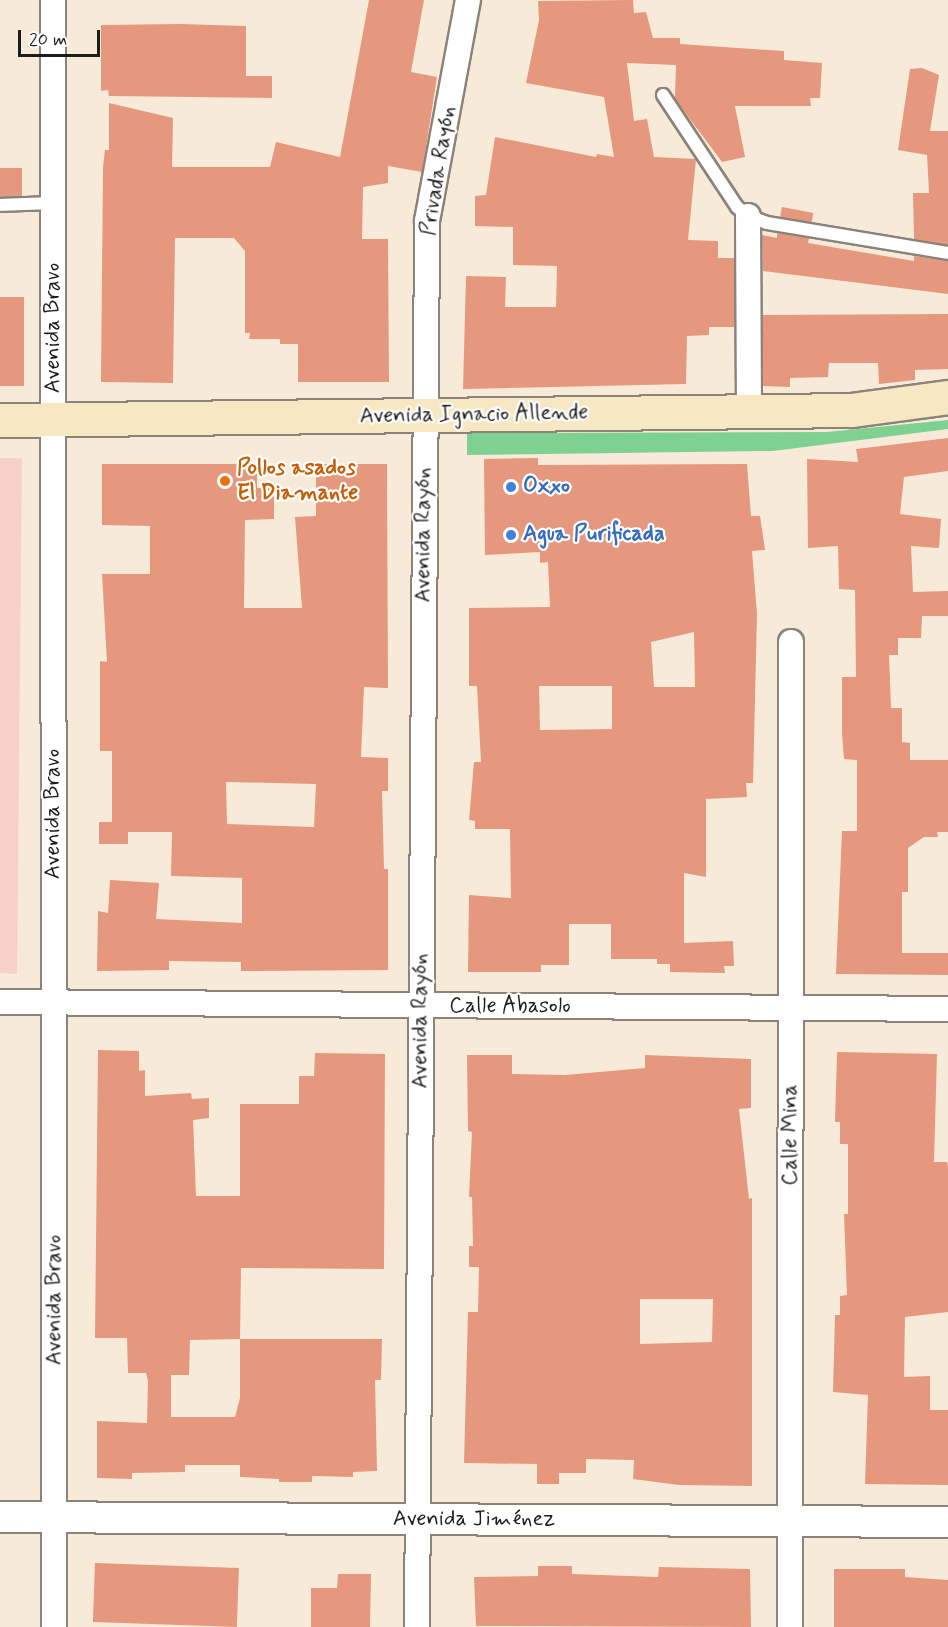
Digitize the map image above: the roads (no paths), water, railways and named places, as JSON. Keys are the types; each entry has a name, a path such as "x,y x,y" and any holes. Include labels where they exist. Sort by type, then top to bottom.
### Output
{"main road":[{"name":"Avenida Ignacio Allende","path":"0,420 852,410 948,397"}],"street":[{"name":"Avenida Bravo","path":"53,0 56,1517 54,1627"},
{"name":"Privada Rayón","path":"425,415 427,221 468,0"},
{"path":"748,216 748,412"},
{"name":"Avenida Rayón","path":"417,1627 425,415"},
{"name":"Calle Mina","path":"790,642 790,1627"},
{"name":"Calle Abasolo","path":"0,1002 422,1008 791,1006 948,1009"},
{"name":"Avenida Jiménez","path":"0,1517 948,1522"}],"lane":[{"path":"663,95 737,207 748,216 767,223 948,254"},
{"path":"0,205 53,203"}],"place":[{"name":"Pollos asados El Diamante","path":"225,481"},
{"name":"Oxxo","path":"511,487"},
{"name":"Agua Purificada","path":"511,535"}]}
